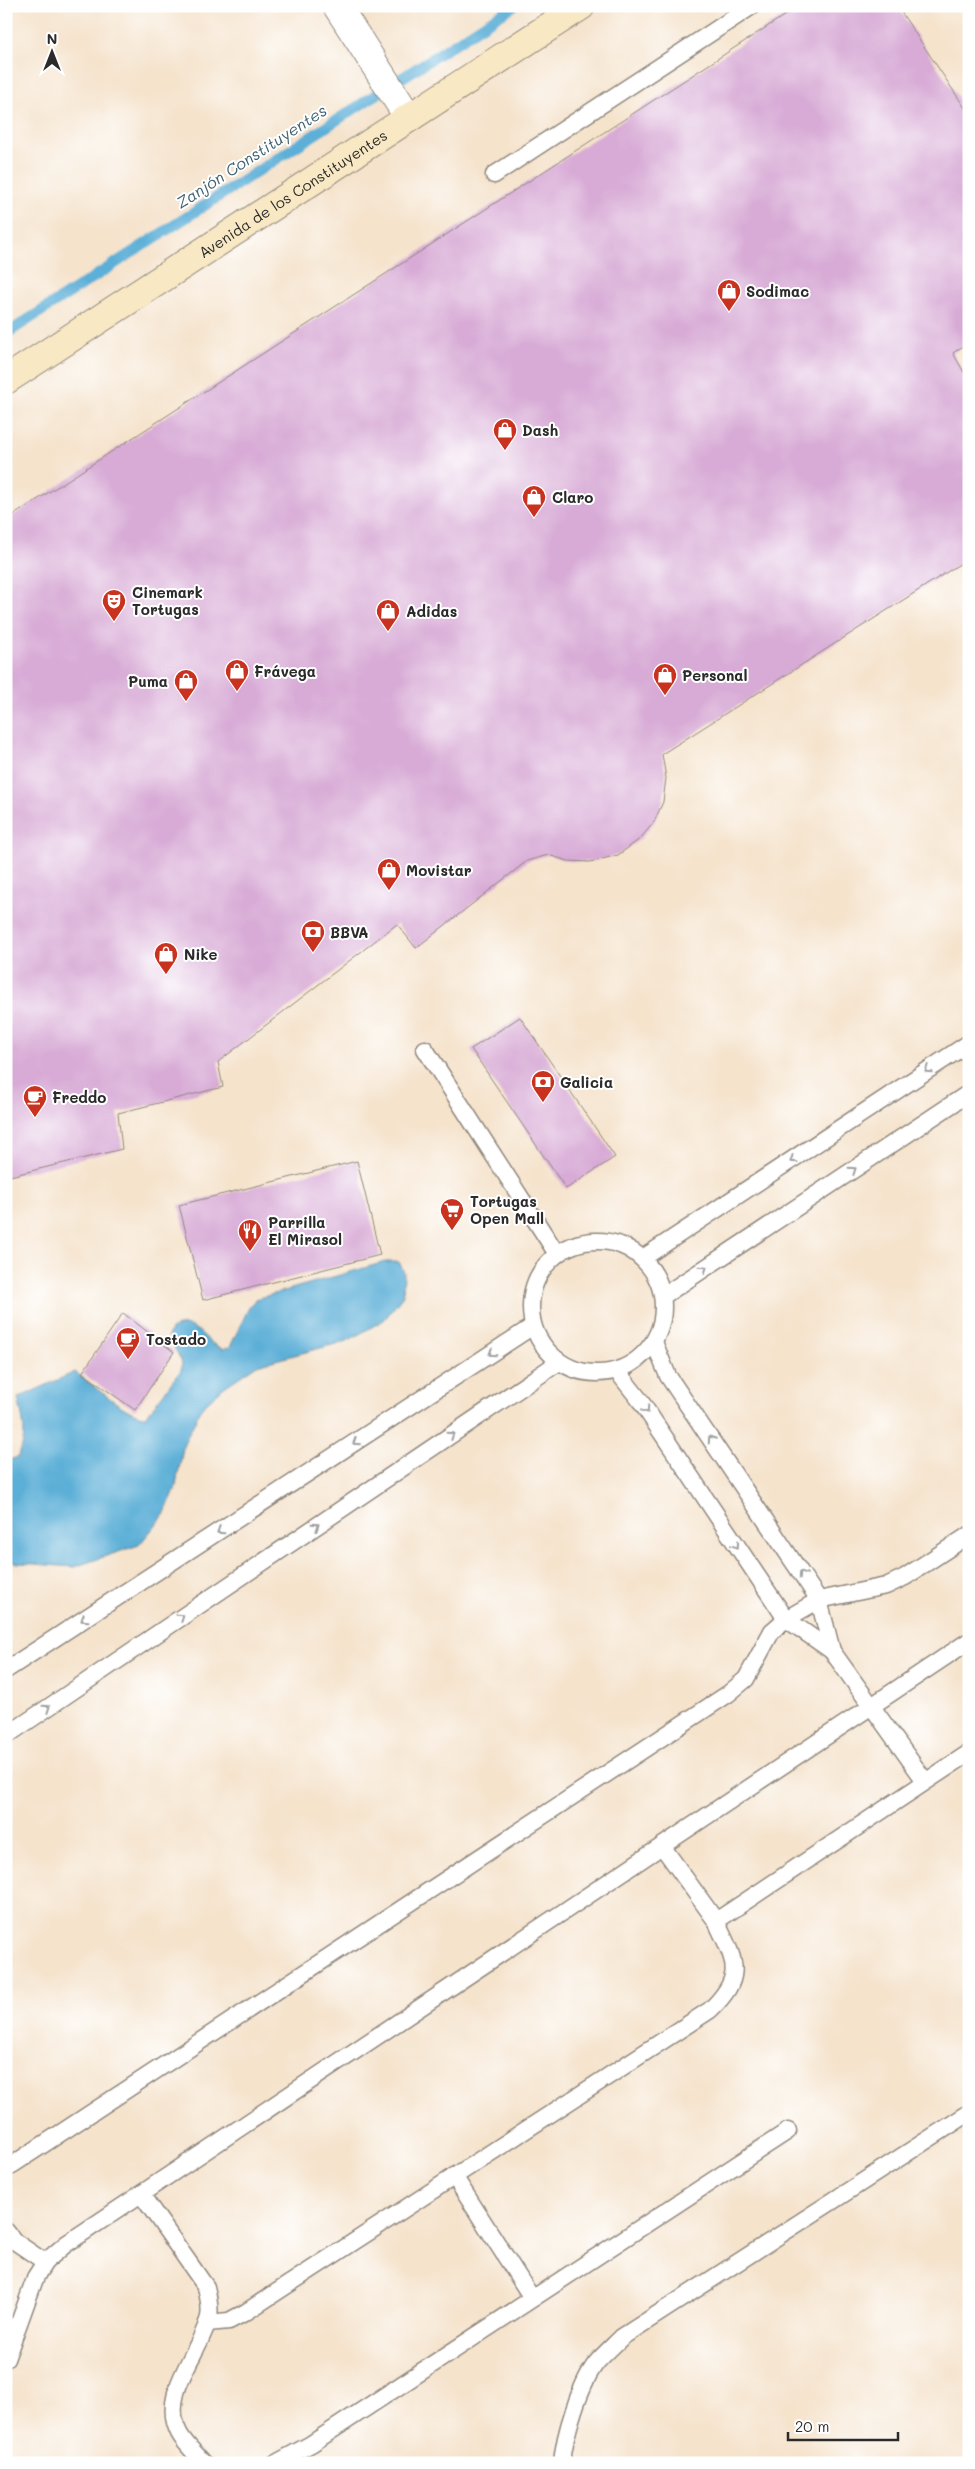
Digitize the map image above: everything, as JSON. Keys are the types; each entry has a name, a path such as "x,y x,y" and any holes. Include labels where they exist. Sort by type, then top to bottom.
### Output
{"street":[{"path":"337,6 405,112"},
{"name":"Avenida de los Constituyentes","path":"6,380 405,112 581,6"}],"lane":[{"path":"494,175 752,6"},
{"path":"643,1258 969,1043"},
{"path":"425,1049 557,1254"},
{"path":"663,1296 969,1093"},
{"path":"592,1241 619,1245 643,1258 656,1276 663,1296 664,1312 654,1342 638,1359 616,1371 597,1373 578,1371 559,1362 543,1346 533,1326 530,1306 534,1286 543,1268 557,1254 574,1244 592,1241"},
{"path":"6,1670 533,1326"},
{"path":"654,1342 668,1376 819,1600 832,1651"},
{"path":"6,1736 559,1362"},
{"path":"616,1371 639,1399 786,1619 832,1651 925,1782"},
{"path":"6,2169 728,1694 746,1679 772,1631 786,1619 819,1600 886,1586 905,1577 969,1535"},
{"path":"6,2359 36,2276 45,2262 66,2244 969,1641"},
{"path":"716,1921 969,1753"},
{"path":"206,2323 229,2321 246,2312 716,2004 731,1986 733,1957 716,1921 662,1846"},
{"path":"562,2463 570,2420 582,2392 596,2363 622,2337 969,2113"},
{"path":"276,2463 311,2444 788,2130"},
{"path":"454,2176 532,2298"},
{"path":"141,2194 206,2287 209,2300 209,2317 175,2397 174,2414 179,2433 204,2463"},
{"path":"6,2231 14,2241 45,2262"}],"water":[{"path":"385,1262 399,1262 404,1272 403,1296 384,1320 347,1341 257,1365 223,1388 202,1407 184,1443 175,1490 164,1515 139,1545 74,1567 6,1562 6,1461 18,1457 24,1435 18,1398 75,1372 120,1405 139,1415 146,1416 181,1370 182,1362 168,1336 171,1329 187,1326 199,1332 216,1346 223,1349 230,1347 250,1305 256,1299"}],"building":[{"path":"799,6 897,6 969,114 969,342 953,353 969,381 969,558 662,754 666,778 663,802 654,822 640,839 618,855 590,862 568,861 548,855 527,861 416,948 397,924 218,1062 223,1087 118,1113 122,1149 6,1177 6,520"},
{"name":"Galicia","path":"520,1017 615,1157 566,1189 471,1049"},
{"path":"357,1161 380,1255 203,1300 179,1205"},
{"path":"123,1313 174,1352 135,1410 82,1373"},
{"path":"6,1375 9,1376 8,1393 6,1393"}],"waterway":[{"name":"Zanjón Constituyentes","path":"6,334 513,6"}],"place":[{"name":"Sodimac","path":"729,312"},
{"name":"Dash","path":"505,451"},
{"name":"Claro","path":"534,518"},
{"name":"Cinemark Tortugas","path":"114,622"},
{"name":"Adidas","path":"388,632"},
{"name":"Frávega","path":"237,692"},
{"name":"Personal","path":"665,696"},
{"name":"Puma","path":"186,702"},
{"name":"Movistar","path":"389,891"},
{"name":"BBVA","path":"313,953"},
{"name":"Nike","path":"166,975"},
{"name":"Galicia","path":"543,1103"},
{"name":"Freddo","path":"35,1118"},
{"name":"Tortugas Open Mall","path":"452,1231"},
{"name":"Parrilla El Mirasol","path":"250,1252"},
{"name":"Tostado","path":"128,1360"}]}
